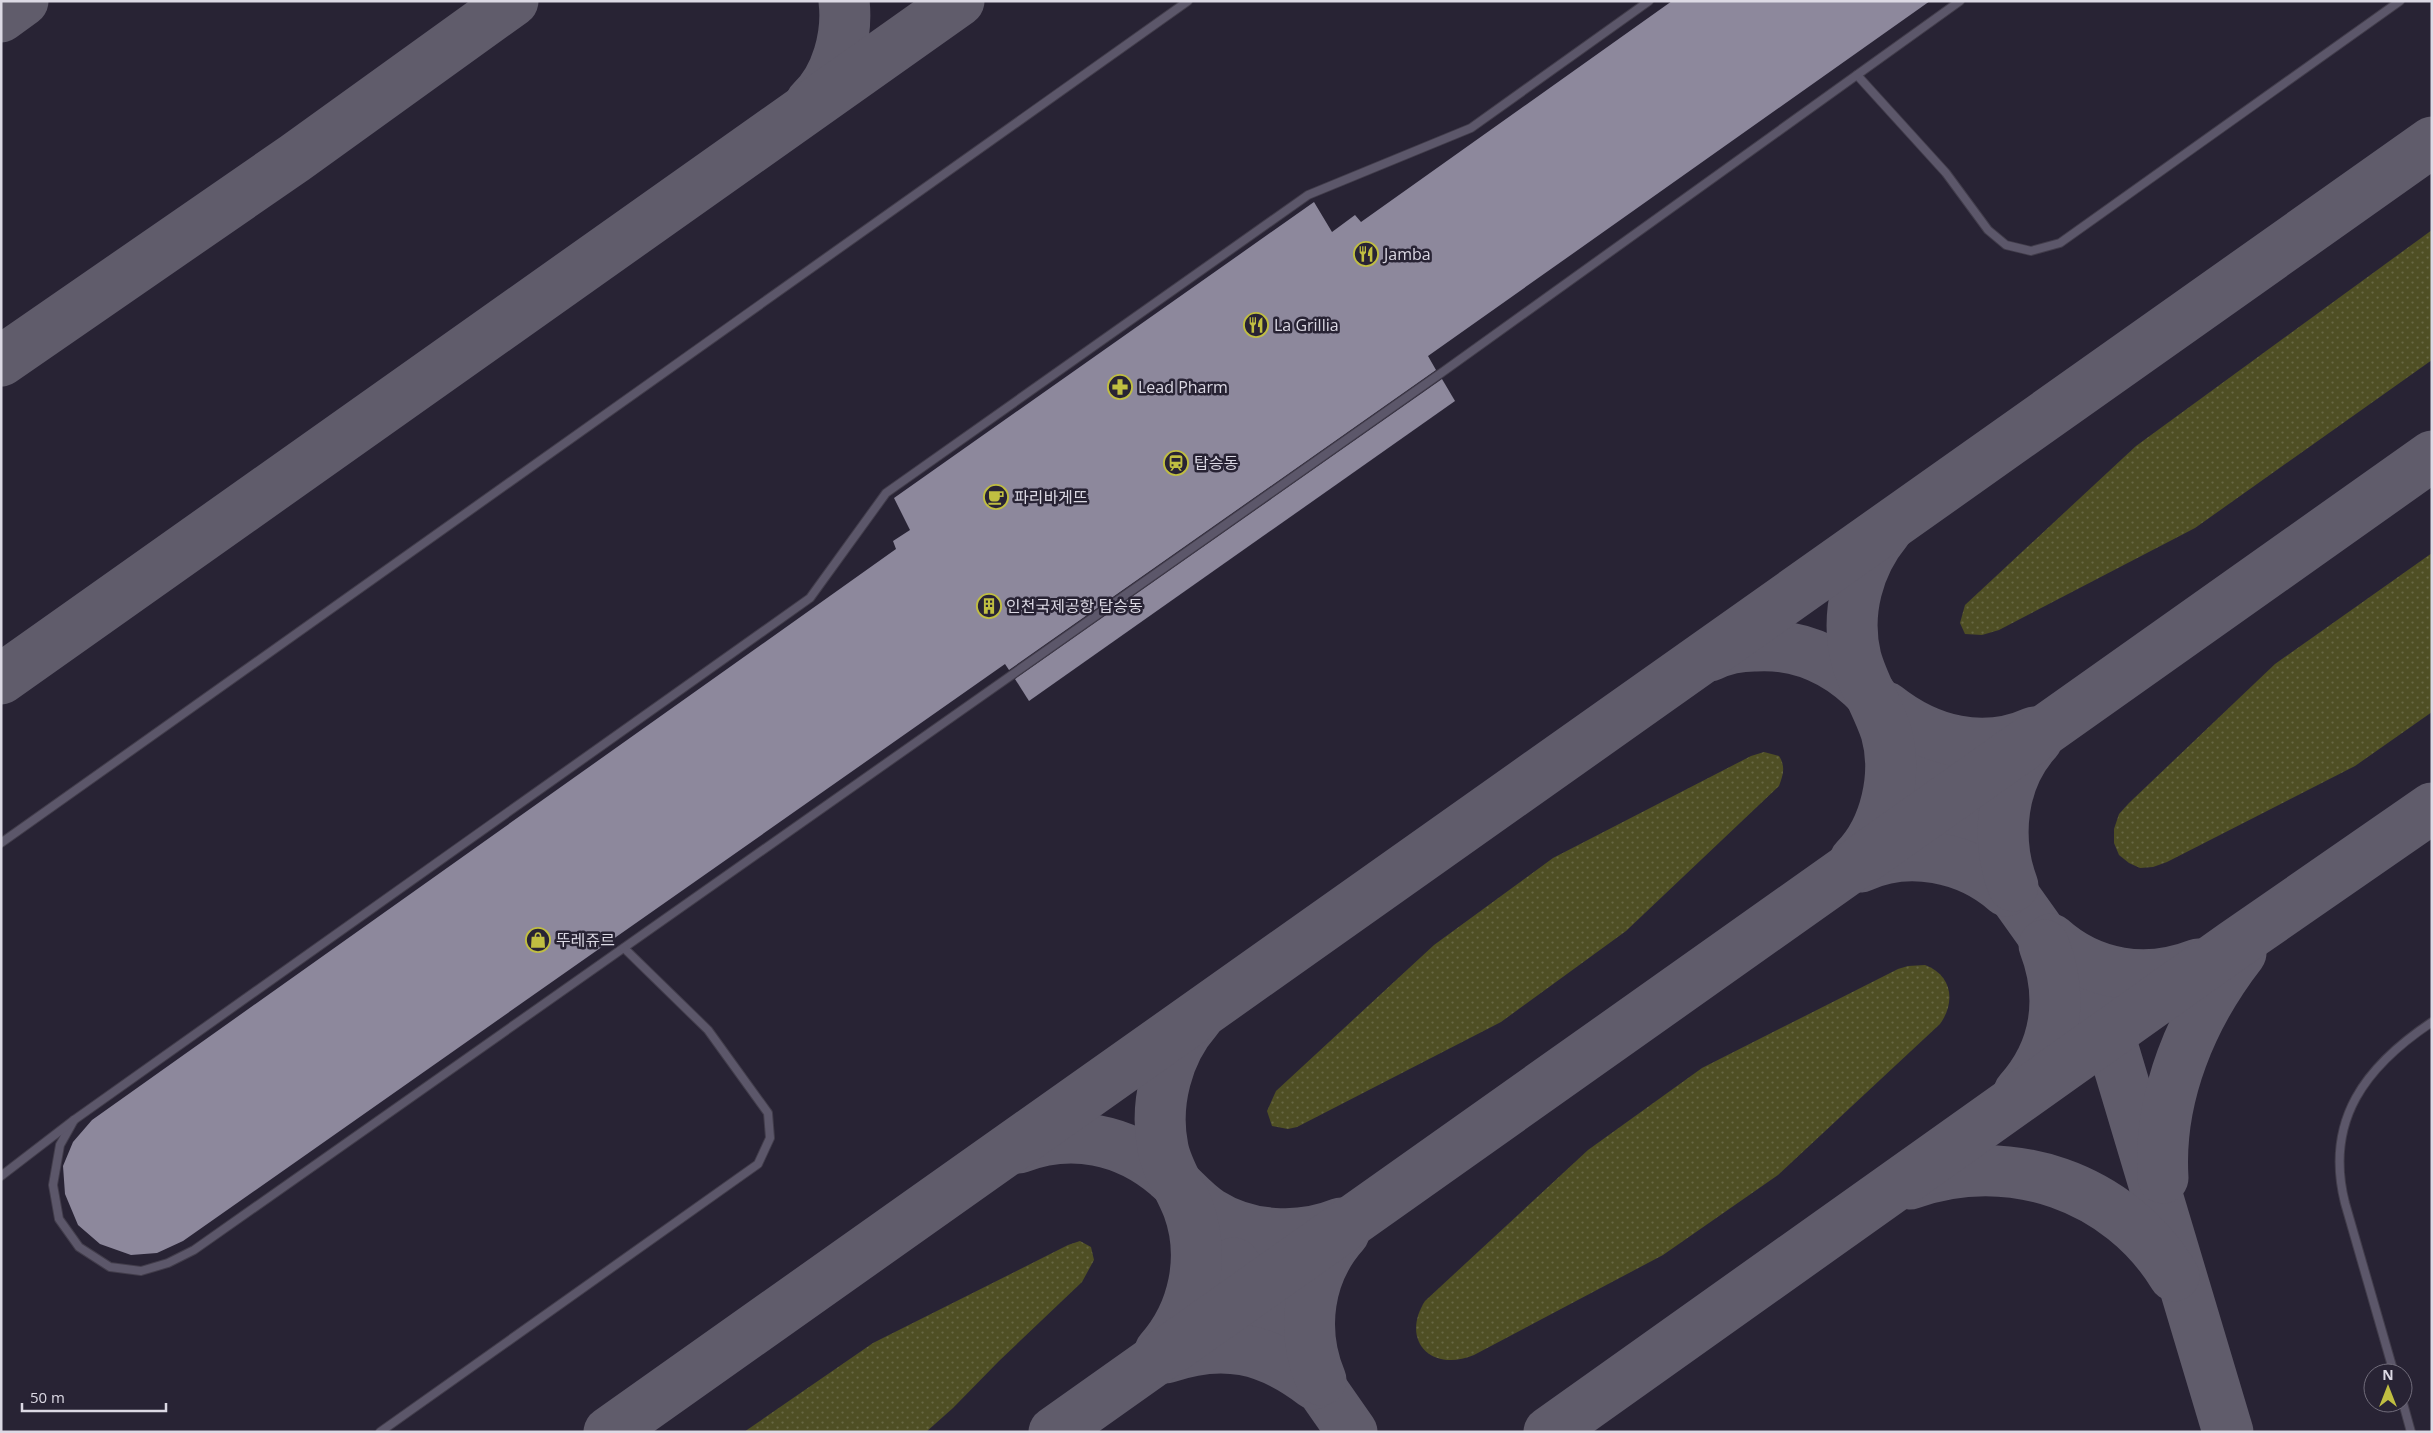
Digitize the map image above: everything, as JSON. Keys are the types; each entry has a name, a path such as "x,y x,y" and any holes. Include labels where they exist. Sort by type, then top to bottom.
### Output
{"lane":[{"path":"1,842 1188,1"},
{"path":"1,1176 74,1120 810,598 886,493 1308,195 1471,128 1650,1"},
{"path":"74,1120 60,1144 53,1185 58,1219 80,1247 110,1267 141,1270 168,1264 194,1250 1444,371 1960,1"},
{"path":"1857,75 1946,173 1988,230 2006,245 2031,251 2060,243 2400,1"},
{"path":"380,1432 758,1164 770,1138 768,1114 708,1030 624,948"},
{"path":"2391,1363 2344,1203 2340,1184 2340,1154 2344,1128 2352,1103 2368,1077 2393,1051 2432,1022"},
{"path":"2406,1413 2411,1432"}],"shaded area":[{"path":"2432,230 2432,360 2195,528 1999,630 1982,635 1965,634 1960,623 1965,605 2136,446"},
{"path":"2432,553 2432,712 2355,766 2167,862 2153,867 2140,868 2129,863 2119,855 2114,843 2114,829 2119,814 2129,803 2275,664"},
{"path":"1764,752 1779,756 1783,764 1782,778 1779,786 1626,931 1501,1022 1297,1127 1288,1129 1272,1126 1267,1111 1276,1091 1434,945 1553,858 1751,756"},
{"path":"1925,965 1941,975 1949,990 1948,1007 1940,1024 1778,1175 1663,1255 1474,1355 1445,1360 1433,1356 1424,1349 1418,1340 1416,1328 1418,1315 1425,1301 1588,1150 1702,1068 1898,969 1908,966"},
{"path":"1080,1241 1091,1247 1094,1260 1082,1282 926,1432 744,1432 873,1343 1068,1245"}],"building":[{"name":"인천국제공항 탑승동","path":"1672,1 1930,1 1428,356 1436,370 1009,670 1005,664 183,1241 157,1253 131,1255 100,1244 78,1225 65,1194 63,1166 73,1142 92,1120 896,549 893,541 910,530 894,498 1314,202 1332,232 1355,215 1361,222"},
{"path":"1442,379 1455,401 1029,701 1015,679"}],"taxiway":[{"path":"1,17 23,1"},
{"path":"1,361 295,158 513,1"},
{"path":"811,102 828,81 839,55 844,28 844,1"},
{"path":"1,679 959,1"},
{"path":"609,1432 2432,142"},
{"path":"1054,1432 2432,456"},
{"path":"1855,860 1875,833 1882,817 1890,783 1891,765 1886,732 1859,668 1853,641 1852,624 1856,590 1868,558 1887,530"},
{"path":"1710,656 1726,650 1744,647 1772,646 1789,648 1819,657 1833,664 1860,684 1872,696 2088,999 2109,1034 2228,1432"},
{"path":"1886,707 1920,728 1938,736 1957,741 1995,743 2015,739 2034,732"},
{"path":"2013,886 2007,868 2004,848 2005,810 2009,791 2016,773 2025,756 2037,740"},
{"path":"1549,1432 2234,945 2432,808"},
{"path":"1861,867 1879,860 1898,857 1936,858 1974,870 2006,891"},
{"path":"2051,939 2067,952 2084,961 2121,973 2159,974 2198,964"},
{"path":"2019,1092 2032,1076 2042,1059 2049,1041 2053,1022 2054,984 2044,945"},
{"path":"2163,1178 2163,1147 2166,1117 2182,1058 2193,1030 2207,1003 2241,953"},
{"path":"1160,1351 1172,1336 1181,1320 1194,1284 1196,1246 1193,1227 1188,1208 1168,1164 1163,1148 1160,1114 1165,1080 1171,1063 1178,1047 1197,1019"},
{"path":"1019,1148 1039,1142 1078,1138 1097,1140 1115,1145 1151,1163 1210,1213 1225,1221 1257,1231 1291,1234 1308,1232 1341,1223"},
{"path":"1910,1184 1948,1174 1985,1171 2023,1174 2059,1183 2093,1198 2124,1219 2151,1245 2174,1276"},
{"path":"1321,1380 1314,1361 1311,1342 1311,1303 1315,1284 1322,1266 1344,1233"},
{"path":"1234,1263 1352,1432"},
{"path":"1166,1358 1207,1349 1244,1350 1279,1362 1314,1384"}],"place":[{"name":"Jamba","path":"1366,254"},
{"name":"La Grillia","path":"1256,325"},
{"name":"Lead Pharm","path":"1120,387"},
{"name":"탑승동","path":"1176,463"},
{"name":"파리바게뜨","path":"996,497"},
{"name":"인천국제공항 탑승동","path":"989,606"},
{"name":"뚜레쥬르","path":"538,940"}]}
